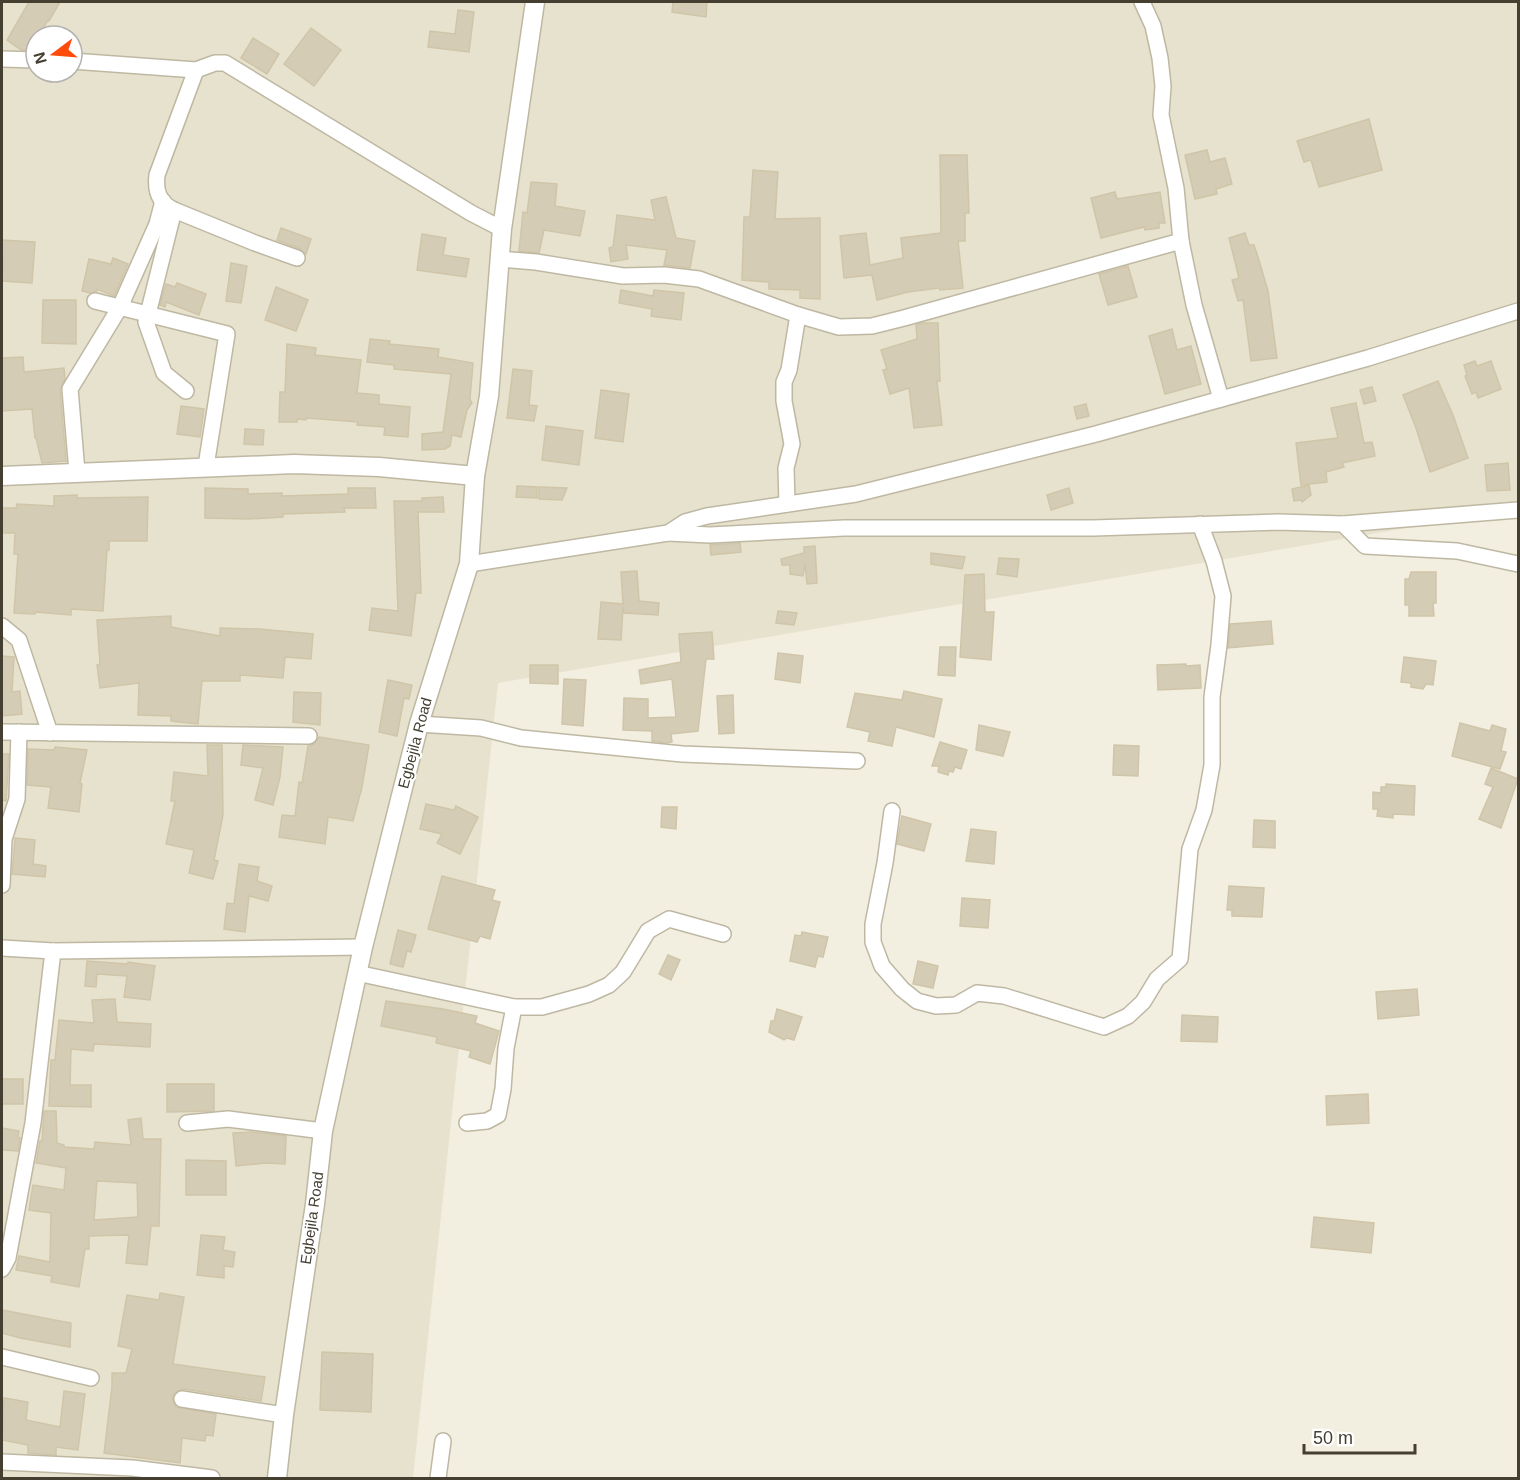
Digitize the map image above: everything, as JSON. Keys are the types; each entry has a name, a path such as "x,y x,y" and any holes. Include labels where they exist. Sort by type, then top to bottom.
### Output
{"street":[{"name":"Egbejila Road","path":"277,1479 323,1131 363,947 419,724 469,564 475,476 489,396 502,229 535,2"},
{"path":"1142,2 1153,26 1160,58 1163,86 1161,115 1176,188 1180,241 1194,305 1221,399"},
{"path":"2,59 24,60"},
{"path":"84,62 196,70 215,63 225,63 502,229"},
{"path":"196,70 157,175 156,189 169,205 255,243 297,258"},
{"path":"77,472 70,389 120,307 157,224 169,205"},
{"path":"169,205 146,322 164,373 186,391"},
{"path":"500,259 623,276 664,275 699,279 798,315 839,327 872,326 904,318 1180,241"},
{"path":"95,301 227,334 206,466"},
{"path":"787,504 786,468 792,444 784,401 784,381 789,370 798,315"},
{"path":"668,533 685,522 707,516 867,491 1096,434 1517,316"},
{"path":"2,476 206,466 335,464 475,476"},
{"path":"469,564 668,533 710,535 844,528 1093,528 1278,522 1343,524 1518,510"},
{"path":"892,811 873,924 873,942 882,966 902,989 917,1001 936,1006 956,1005 977,993 1004,996 1104,1027 1128,1016 1143,1002 1156,979 1180,959 1190,849 1204,810 1212,765 1212,697 1223,596 1214,561 1200,524"},
{"path":"1343,524 1365,546 1457,551 1518,564"},
{"path":"2,626 19,640 50,733"},
{"path":"419,724 481,728 521,738 658,752 857,761"},
{"path":"2,732 309,736"},
{"path":"2,885 4,838 17,799 19,732"},
{"path":"357,973 514,1007 542,1007 589,994 609,985 623,972 648,932 669,919 723,934"},
{"path":"2,948 53,951 363,947"},
{"path":"2,1269 8,1258 33,1123 53,951"},
{"path":"467,1123 487,1121 498,1115 503,1089 506,1048 514,1007"},
{"path":"187,1123 228,1119 323,1131"},
{"path":"2,1357 91,1378"},
{"path":"182,1399 284,1415"},
{"path":"438,1479 443,1441"},
{"path":"2,1462 54,1472 132,1468 212,1479"}],"shaded area":[{"path":"2,2 1518,2 1518,509 498,683 413,1478 2,1478"}],"building":[{"path":"29,2 60,2 46,24 24,24 24,50 7,40"},
{"path":"673,2 707,2 706,17 672,12"},
{"path":"458,10 474,12 469,52 428,47 430,31 455,34"},
{"path":"311,28 341,50 314,86 284,64"},
{"path":"253,38 279,54 267,74 241,58"},
{"path":"1369,119 1382,170 1319,187 1311,160 1304,162 1297,141"},
{"path":"1207,150 1210,162 1225,158 1232,184 1216,189 1217,194 1195,199 1185,155"},
{"path":"940,155 967,155 969,213 965,213 965,241 958,241 963,288 908,292 877,300 872,275 844,278 840,236 866,233 870,265 903,258 901,238 941,233"},
{"path":"753,170 778,172 775,219 820,218 820,299 800,298 800,290 769,289 769,282 742,280 744,217 750,217"},
{"path":"531,182 557,184 555,206 585,211 580,236 544,230 539,253 519,251 523,212 527,213"},
{"path":"1115,192 1117,199 1160,192 1165,223 1159,223 1159,228 1145,230 1144,227 1101,238 1091,198"},
{"path":"666,197 676,238 695,241 690,268 664,265 667,250 626,245 628,259 611,262 609,248 613,247 617,215 655,220 651,200"},
{"path":"281,228 311,239 306,254 300,249 277,240"},
{"path":"1245,233 1249,245 1254,245 1268,291 1277,358 1251,361 1243,300 1238,301 1232,280 1239,278 1229,238"},
{"path":"422,234 446,238 443,255 469,259 466,277 417,270"},
{"path":"2,240 35,242 32,283 2,281"},
{"path":"113,258 128,264 114,296 97,289 90,293 82,291 89,259 111,264"},
{"path":"231,263 247,266 241,303 226,301"},
{"path":"1128,266 1137,297 1108,305 1099,274"},
{"path":"177,283 206,294 199,315 166,302 165,307 160,305 166,284 175,287"},
{"path":"276,287 308,300 296,331 265,320"},
{"path":"621,290 653,296 654,290 684,293 681,320 651,316 652,309 619,303"},
{"path":"43,300 76,300 76,344 42,343"},
{"path":"938,323 940,381 937,381 942,425 914,428 909,388 890,394 883,370 887,369 881,350 917,339 916,325"},
{"path":"1172,329 1177,350 1191,346 1201,384 1165,394 1149,336"},
{"path":"370,339 390,341 389,344 439,349 438,357 473,363 470,399 472,403 467,410 461,437 452,435 450,446 445,449 422,450 422,434 443,432 451,374 394,369 394,365 367,362"},
{"path":"287,344 316,348 315,355 361,360 357,393 379,395 379,404 410,407 408,437 384,435 385,427 357,425 358,422 307,418 306,420 297,419 297,422 279,422 280,392 285,392"},
{"path":"23,357 24,372 64,368 65,379 60,390 66,461 42,463 35,438 32,409 2,411 2,358"},
{"path":"1475,361 1477,366 1491,361 1501,389 1478,398 1476,392 1472,394 1465,376 1467,375 1464,365"},
{"path":"513,369 532,371 529,405 537,406 534,421 507,418"},
{"path":"1438,381 1468,458 1430,472 1403,395"},
{"path":"1372,387 1376,401 1364,404 1360,390"},
{"path":"601,390 629,394 623,442 595,438"},
{"path":"1356,403 1364,443 1372,442 1375,456 1342,463 1344,467 1326,472 1327,482 1301,485 1296,443 1338,438 1331,408"},
{"path":"1086,404 1089,416 1077,419 1074,407"},
{"path":"181,406 204,409 200,437 177,434"},
{"path":"546,426 583,431 579,465 542,460"},
{"path":"245,429 264,430 263,445 244,444"},
{"path":"1508,463 1510,490 1487,491 1485,465"},
{"path":"1309,485 1311,495 1302,502 1301,500 1294,501 1292,489"},
{"path":"517,486 537,487 537,498 516,497"},
{"path":"539,487 567,488 562,500 539,499"},
{"path":"205,488 248,489 248,494 282,493 282,496 348,494 348,488 375,488 376,508 344,508 345,512 283,514 283,517 205,518"},
{"path":"1069,488 1073,503 1051,510 1047,495"},
{"path":"77,495 77,498 148,497 147,541 109,541 103,611 71,609 71,615 14,613 18,554 14,554 15,533 2,533 2,508 16,508 17,504 54,506 54,496"},
{"path":"443,497 444,512 418,512 421,593 416,593 411,636 369,630 372,608 398,611 394,501 422,501 422,498"},
{"path":"740,543 741,552 711,555 710,545"},
{"path":"815,546 817,583 807,584 805,564 803,576 790,574 790,565 782,565 781,559 804,553 804,547"},
{"path":"931,553 965,557 962,569 931,564"},
{"path":"999,558 1019,559 1017,577 997,574"},
{"path":"637,571 639,601 659,603 658,615 624,613 623,607 621,640 598,639 601,602 623,604 621,572"},
{"path":"1411,572 1436,572 1434,616 1409,616 1409,605 1405,605 1405,579 1409,579"},
{"path":"984,574 985,612 994,612 991,660 960,657 965,575"},
{"path":"778,611 797,613 794,625 776,623"},
{"path":"171,616 171,627 220,636 220,628 313,634 311,659 285,657 283,678 240,675 240,681 202,681 198,724 171,721 171,716 138,715 139,683 100,688 97,665 100,664 97,620"},
{"path":"1271,621 1273,644 1228,648 1230,624"},
{"path":"712,632 714,659 706,659 698,731 671,734 672,742 666,743 652,741 652,731 623,730 624,698 648,699 648,718 676,717 672,679 641,684 639,670 681,662 679,634"},
{"path":"940,647 956,647 955,676 938,675"},
{"path":"778,653 803,656 800,683 775,679"},
{"path":"2,656 14,657 12,692 20,691 22,714 2,716"},
{"path":"1404,657 1436,661 1433,685 1426,684 1423,689 1411,687 1411,683 1401,682"},
{"path":"1186,664 1186,666 1200,665 1201,688 1158,690 1157,665"},
{"path":"530,665 558,665 558,684 530,683"},
{"path":"564,679 586,680 583,726 562,724"},
{"path":"388,680 412,685 409,699 404,698 397,736 379,732"},
{"path":"904,691 942,699 934,737 896,727 892,746 868,741 870,732 847,727 855,693 902,700"},
{"path":"294,692 321,693 320,725 293,722"},
{"path":"733,695 734,733 719,734 717,696"},
{"path":"1460,723 1490,731 1492,725 1506,729 1501,751 1506,752 1500,769 1452,756"},
{"path":"979,725 1010,732 1003,756 976,750"},
{"path":"319,737 369,745 362,787 353,821 328,817 325,844 279,837 282,815 295,816 299,782 302,783 308,746 314,744"},
{"path":"940,742 967,750 961,769 955,767 953,772 949,771 948,775 938,772 939,766 932,766"},
{"path":"207,745 222,745 223,815 214,860 218,861 213,879 189,873 194,850 166,844 175,801 171,801 174,772 208,776"},
{"path":"243,745 283,747 280,777 273,805 255,800 263,768 241,765"},
{"path":"1114,745 1139,746 1138,776 1113,775"},
{"path":"55,747 87,750 80,783 82,784 79,812 48,808 51,787 27,785 28,749 54,750"},
{"path":"2,754 9,754 6,801 2,800"},
{"path":"1491,768 1518,779 1501,828 1479,819 1493,787 1485,784"},
{"path":"1386,784 1415,786 1414,815 1393,814 1393,818 1377,816 1378,809 1373,809 1373,792 1381,793 1381,787 1386,787"},
{"path":"426,804 454,810 456,806 478,817 460,854 437,843 442,834 420,829"},
{"path":"662,807 677,807 676,829 661,827"},
{"path":"902,816 931,824 924,851 897,844"},
{"path":"1254,820 1275,821 1275,848 1253,847"},
{"path":"971,829 996,832 994,864 966,861"},
{"path":"15,838 35,840 33,864 46,866 45,877 12,874"},
{"path":"239,864 259,867 257,881 272,886 268,901 249,896 245,932 224,929 227,903 234,904"},
{"path":"442,876 495,890 492,900 500,902 490,939 480,936 477,942 428,929"},
{"path":"1229,886 1264,888 1262,917 1232,916 1232,910 1227,910"},
{"path":"962,898 990,900 988,928 960,926"},
{"path":"398,930 416,935 411,952 407,951 403,967 390,964"},
{"path":"802,932 828,937 823,957 818,956 815,967 790,961 795,935 801,936"},
{"path":"668,955 680,960 671,980 659,974"},
{"path":"87,961 128,964 128,962 155,966 150,1000 124,997 127,976 97,974 96,987 85,986"},
{"path":"918,961 938,966 933,988 913,984"},
{"path":"1417,989 1419,1015 1378,1019 1376,992"},
{"path":"115,999 117,1022 151,1024 150,1047 94,1044 93,1051 71,1049 70,1085 91,1085 91,1107 49,1106 51,1060 55,1060 59,1020 94,1023 92,1000"},
{"path":"386,1001 477,1016 475,1023 499,1031 490,1064 469,1057 471,1051 436,1043 437,1037 381,1026"},
{"path":"777,1009 802,1017 794,1040 787,1038 784,1040 769,1032"},
{"path":"1182,1015 1218,1017 1217,1042 1181,1041"},
{"path":"2,1079 23,1079 23,1104 2,1104"},
{"path":"167,1084 214,1084 214,1111 167,1112"},
{"path":"1368,1094 1369,1123 1327,1125 1326,1096"},
{"path":"44,1111 56,1111 57,1143 64,1147 94,1149 95,1142 131,1145 128,1120 141,1118 143,1139 161,1139 159,1226 151,1226 147,1265 126,1263 129,1235 89,1236 89,1249 85,1249 79,1287 51,1282 52,1276 16,1270 19,1256 50,1262 51,1213 29,1210 33,1185 64,1190 66,1168 36,1163 40,1141 42,1141","holes":["97,1181 137,1183 138,1217 94,1220"]},
{"path":"2,1128 19,1131 18,1151 2,1150"},
{"path":"252,1132 286,1136 285,1164 265,1163 236,1166 233,1133"},
{"path":"186,1160 226,1161 226,1195 186,1195"},
{"path":"1314,1217 1374,1223 1371,1253 1311,1247"},
{"path":"201,1235 225,1237 223,1250 235,1252 233,1267 224,1266 224,1278 197,1275"},
{"path":"160,1293 184,1297 173,1364 265,1377 261,1401 184,1389 175,1392 172,1398 176,1407 216,1414 213,1436 206,1435 205,1441 182,1438 180,1463 104,1453 112,1373 126,1373 132,1349 118,1346 127,1295 159,1300"},
{"path":"2,1310 71,1323 70,1347 2,1333"},
{"path":"322,1352 373,1354 371,1412 320,1410"},
{"path":"64,1391 85,1394 78,1450 56,1447 56,1455 28,1453 28,1445 2,1440 4,1398 28,1402 26,1420 60,1427"}]}
